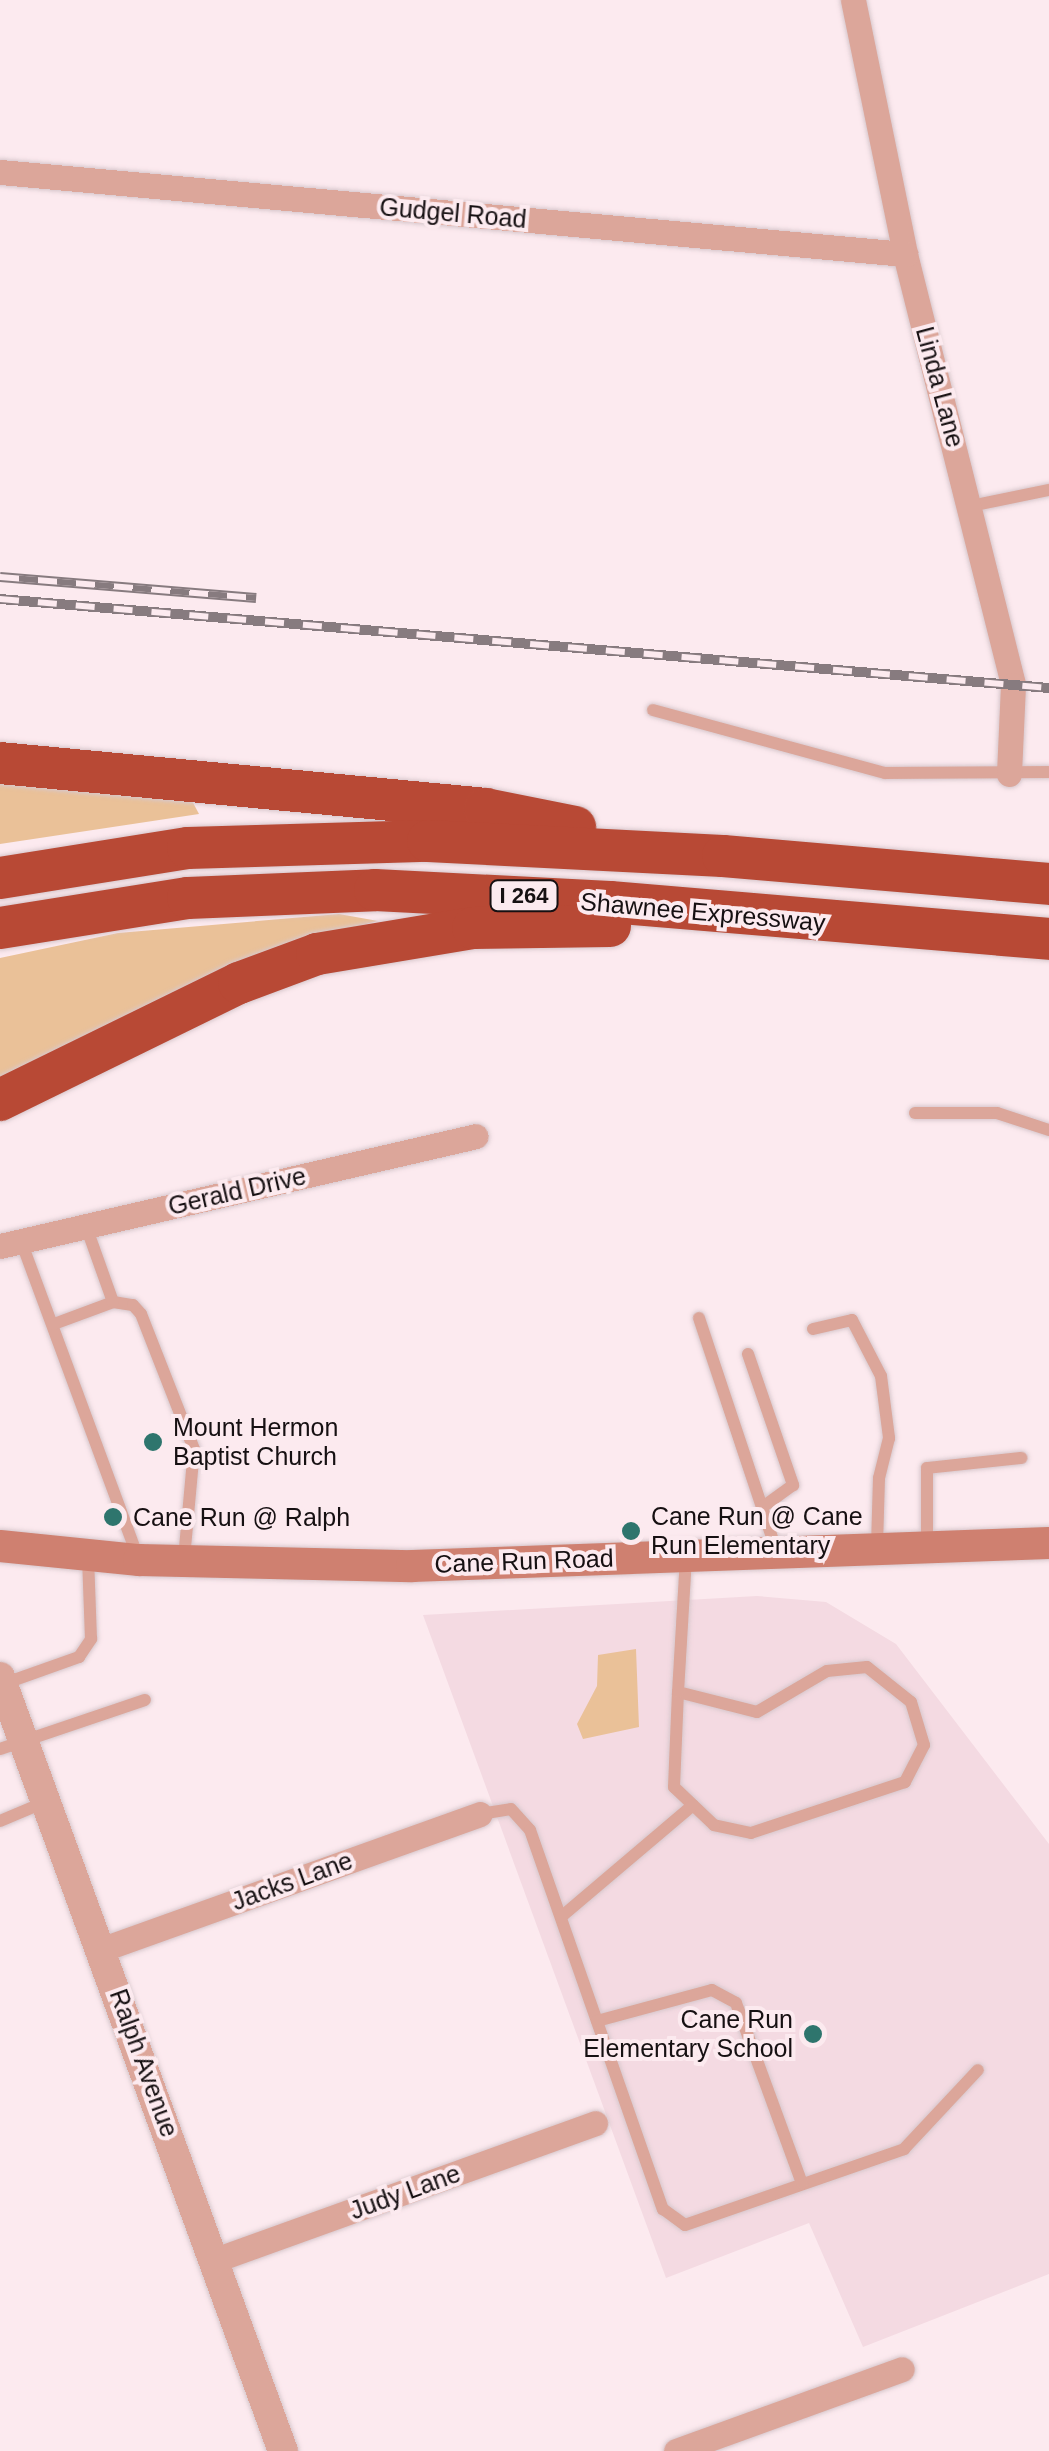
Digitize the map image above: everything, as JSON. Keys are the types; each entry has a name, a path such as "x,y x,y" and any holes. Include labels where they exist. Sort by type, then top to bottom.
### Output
{"highway":[{"path":"0,763 485,809 723,856"},
{"name":"Shawnee Expressway","path":"0,878 130,855 298,842 428,841 723,856 1049,884"},
{"name":"Shawnee Expressway","path":"0,928 188,898 375,890 610,902 776,920 1049,939"},
{"path":"0,1100 239,983 317,954 473,928 776,920"}],"main road":[{"name":"Cane Run Road","path":"0,1546 139,1560 412,1566 877,1546 1049,1543"}],"street":[{"name":"Linda Lane","path":"853,0 906,254 1014,685 1009,774"},
{"name":"Gudgel Road","path":"0,172 906,254"},
{"name":"Gerald Drive","path":"11,1244 475,1136"},
{"name":"Ralph Avenue","path":"4,1696 13,1746 47,1802 283,2451"},
{"name":"Jacks Lane","path":"103,1949 480,1814"},
{"name":"Judy Lane","path":"214,2260 594,2123"},
{"path":"676,2451 902,2369"}],"lane":[{"path":"972,506 1049,490"},
{"path":"653,710 885,774 1049,772"},
{"path":"915,1113 997,1113 1049,1130"},
{"path":"86,1226 113,1302"},
{"path":"11,1244 54,1324 139,1560"},
{"path":"54,1324 113,1302 134,1305 141,1314 194,1449 184,1560"},
{"path":"700,1318 776,1550"},
{"path":"813,1330 852,1320 881,1376 888,1438 879,1478 877,1546"},
{"path":"748,1354 793,1485 764,1506"},
{"path":"926,1546 927,1468 1020,1458"},
{"path":"678,1692 757,1712 826,1672 867,1667 911,1702 924,1745 905,1782 752,1833 714,1826 674,1787 678,1692 686,1554"},
{"path":"4,1696 63,1667 91,1639 88,1556"},
{"path":"13,1746 145,1700"},
{"path":"0,1820 47,1802"},
{"path":"561,1918 693,1805"},
{"path":"480,1814 510,1809 530,1830 663,2209 686,2225 904,2150 978,2070"},
{"path":"597,2021 712,1990 736,2003 802,2183"}],"shaded area":[{"path":"0,779 190,797 199,814 0,844"},
{"path":"339,914 378,921 312,938 0,1080 0,958 118,933"},
{"name":"Cane Run Elementary School","path":"757,1596 826,1602 896,1644 1049,1844 1049,2274 863,2347 809,2223 666,2278 423,1615"},
{"path":"636,1649 639,1727 583,1739 577,1724 597,1686 598,1655"}],"railway":[{"path":"0,577 256,598"},
{"path":"0,599 1049,688"}],"place":[{"name":"Mount Hermon Baptist Church","path":"153,1442"},
{"name":"Cane Run @ Ralph","path":"113,1517"},
{"name":"Cane Run @ Cane Run Elementary","path":"631,1531"},
{"name":"Cane Run Elementary School","path":"813,2034"}]}
